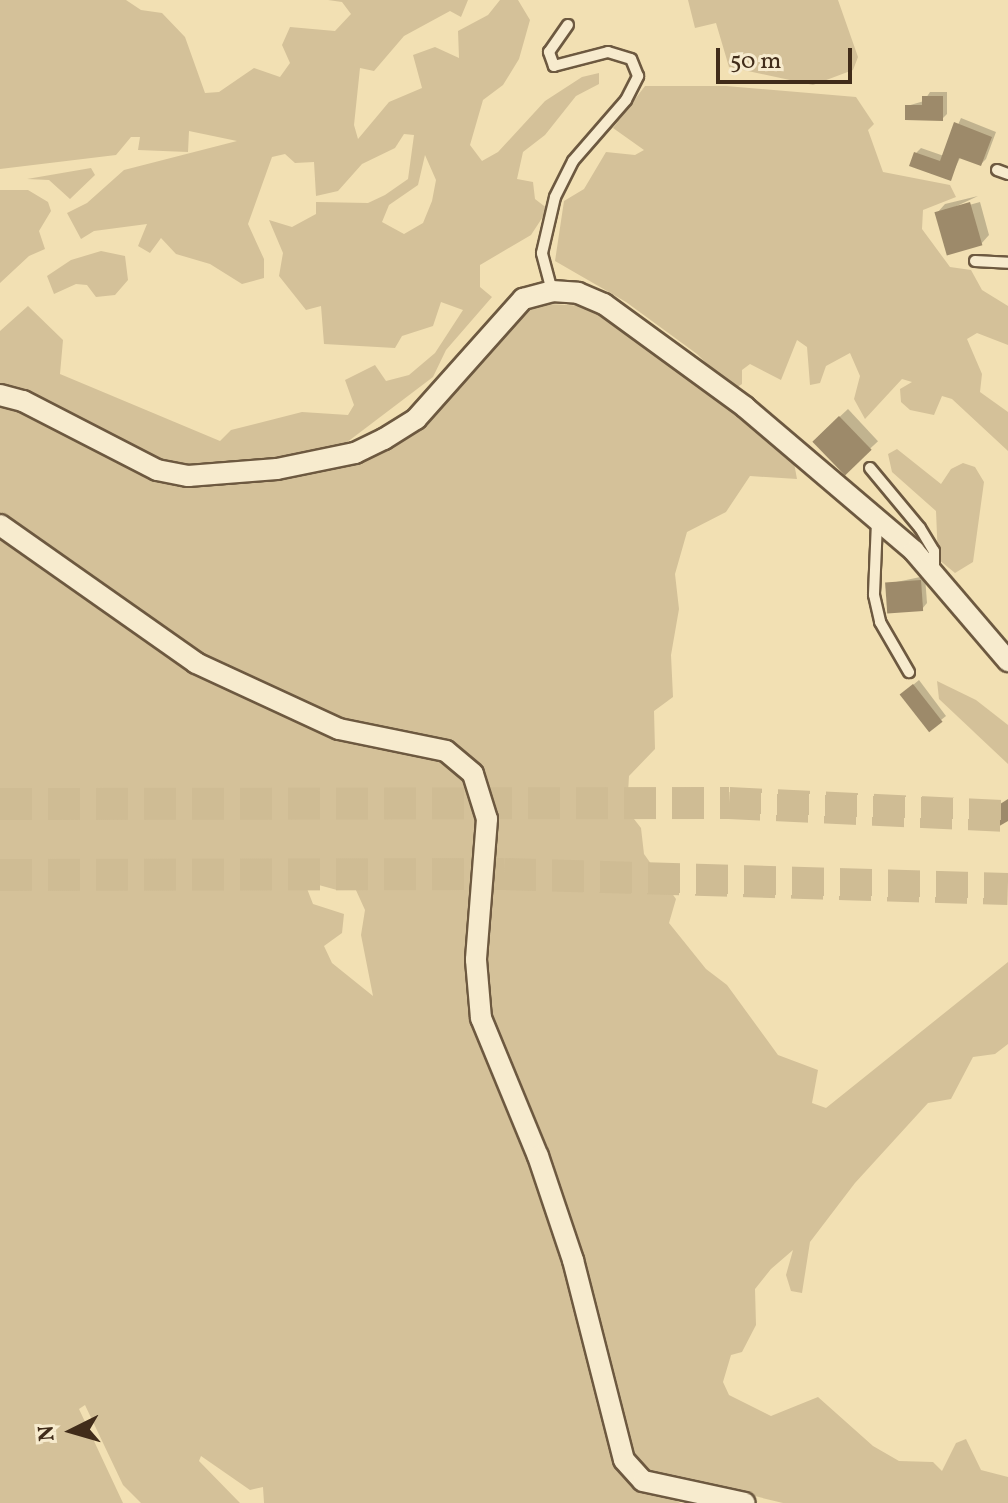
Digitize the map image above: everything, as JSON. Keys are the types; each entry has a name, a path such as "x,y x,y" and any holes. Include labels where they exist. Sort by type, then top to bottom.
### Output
{"street":[{"path":"0,395 23,401 157,470 188,476 277,469 355,453 416,419 523,299 552,291 578,293 604,304 745,407 877,520 935,575 1008,661"},
{"path":"0,525 196,663 339,729 446,751 473,774 487,819 476,960 481,1018 538,1156 573,1260 624,1460 643,1481 745,1503"}],"lane":[{"path":"552,291 542,253 555,197 573,161 626,100 638,76 631,59 608,52 554,66 549,52 568,25"},
{"path":"975,261 1008,263"},
{"path":"870,468 920,528 934,551 935,575"},
{"path":"877,520 874,595 880,622 909,672"}],"shaded area":[{"path":"0,0 126,0 141,10 162,13 185,37 205,93 219,92 254,68 280,77 290,63 282,45 290,27 335,31 351,14 342,2 328,0 468,0 461,17 450,11 404,36 374,71 360,68 354,125 358,139 389,102 422,88 413,55 435,47 459,58 458,31 488,15 500,0 518,0 530,20 519,59 503,85 483,100 470,145 482,161 498,152 545,101 582,77 599,73 599,84 576,96 545,135 523,152 517,179 533,182 535,199 548,209 531,235 480,265 480,287 492,297 446,350 433,377 342,446 382,446 523,312 548,304 587,306 621,323 720,397 794,463 797,479 750,476 726,512 687,532 675,574 679,609 671,655 673,697 654,711 655,749 629,776 627,810 641,828 644,854 676,899 669,923 706,969 727,985 778,1055 818,1070 812,1103 826,1108 1008,962 1008,1044 995,1054 973,1057 951,1099 928,1103 855,1183 810,1242 802,1293 791,1291 786,1275 793,1250 771,1269 755,1289 756,1325 742,1352 731,1355 723,1382 729,1395 771,1416 818,1397 873,1446 899,1461 933,1462 942,1471 956,1443 966,1439 981,1470 1008,1477 1008,1503 783,1503 701,1483 671,1497 680,1503 264,1503 263,1487 250,1490 201,1456 199,1461 240,1503 141,1503 123,1485 85,1405 79,1409 123,1503 0,1503 0,331 28,306 63,340 60,374 220,441 231,430 302,412 348,415 354,405 345,380 375,365 386,381 409,375 435,353 463,310 441,302 433,326 402,336 395,348 324,344 321,306 306,310 279,276 283,253 269,220 292,227 316,214 316,202 368,203 385,195 408,179 414,135 404,134 395,148 362,164 338,191 316,196 314,162 295,163 285,154 272,157 248,224 264,259 264,278 242,284 210,264 176,254 161,238 150,253 138,246 147,224 94,231 81,239 67,213 87,203 124,170 237,141 189,131 188,152 138,150 140,137 131,137 116,155 0,169","holes":["425,155 436,180 432,201 423,223 404,234 382,222 389,205 418,185","304,881 337,890 355,888 365,910 361,935 373,996 332,963 324,946 342,933 344,914 313,904"]},
{"path":"688,0 838,0 858,57 853,70 813,85 729,67 716,23 695,28"},
{"path":"645,86 726,86 856,97 874,124 868,130 883,172 950,185 956,197 923,210 922,229 950,267 971,270 982,290 1008,306 1008,345 977,333 967,339 982,374 980,392 1008,412 1008,451 952,399 942,396 934,415 910,410 901,402 900,389 912,382 902,379 865,419 854,399 860,376 850,353 826,366 820,383 810,385 807,347 797,340 781,380 750,364 742,370 742,384 733,390 697,354 626,302 555,261 564,201 584,189 606,152 635,155 644,150 613,128"},
{"path":"91,168 95,175 70,199 49,180 27,179"},
{"path":"0,190 28,190 48,202 51,211 39,231 45,249 29,256 0,283"},
{"path":"101,251 125,256 128,280 115,295 96,297 87,285 76,284 54,294 47,276 71,260"},
{"path":"897,449 941,484 951,469 963,463 975,467 984,482 973,562 955,573 938,559 936,511 892,472 888,454"},
{"path":"937,681 976,700 1008,725 1008,764 939,699"}],"building":[{"path":"922,96 943,96 943,121 905,120 905,105 922,105"},
{"path":"954,122 992,137 981,166 959,158 951,181 909,166 914,152 940,161"},
{"path":"970,202 982,245 947,255 934,212"},
{"path":"839,416 872,450 845,476 812,442"},
{"path":"921,580 923,611 887,613 885,583"},
{"path":"913,684 943,722 929,732 900,694"},
{"path":"1008,799 1008,821 996,828 986,813"}],"tunnel":[{"path":"0,804 729,803 1008,816"},
{"path":"0,875 504,874 1008,889"}]}
